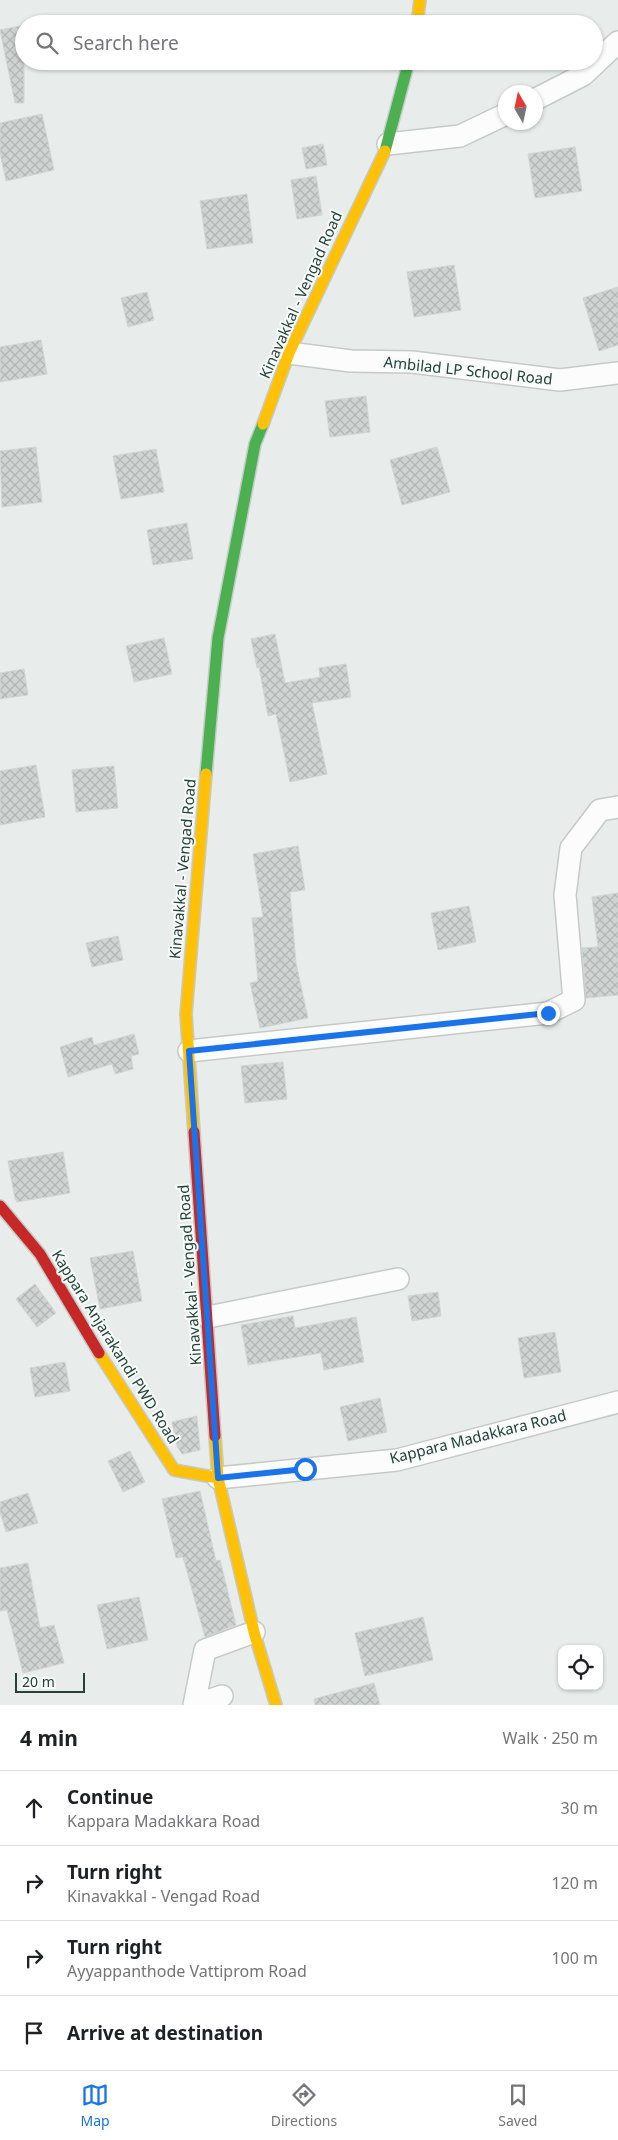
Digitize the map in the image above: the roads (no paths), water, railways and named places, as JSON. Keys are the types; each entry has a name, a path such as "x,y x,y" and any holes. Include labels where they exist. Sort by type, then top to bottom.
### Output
{"main road":[{"path":"418,15 420,0"},
{"name":"Kinavakkal - Vengad Road","path":"276,1705 254,1632 218,1478 186,1014 218,638 255,444 288,353 388,144 407,70"},
{"name":"Kappara Anjarakandi PWD Road","path":"0,1206 40,1254 118,1386 174,1470 218,1478"}],"street":[{"path":"603,56 618,42"},
{"path":"543,95 587,70"},
{"path":"388,144 460,136 498,118"},
{"name":"Ambilad LP School Road","path":"288,353 351,361 412,362 560,380 618,373"},
{"path":"189,1051 548,1013 574,1000 565,895 571,848 600,810 618,807"},
{"path":"208,1318 398,1279"},
{"name":"Kappara Madakkara Road","path":"218,1478 398,1460 618,1402"},
{"path":"222,1696 195,1705 205,1650 254,1632"}]}
